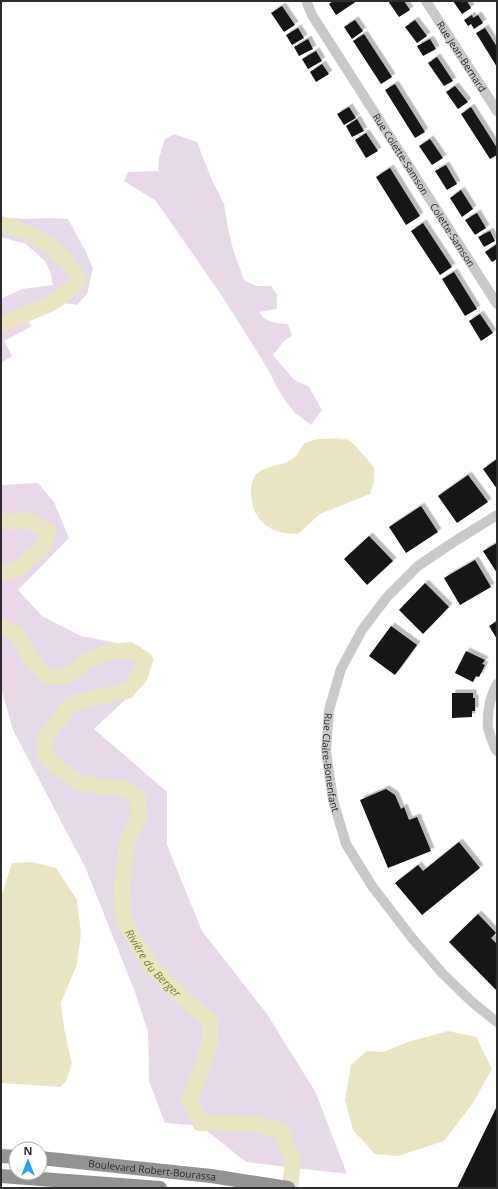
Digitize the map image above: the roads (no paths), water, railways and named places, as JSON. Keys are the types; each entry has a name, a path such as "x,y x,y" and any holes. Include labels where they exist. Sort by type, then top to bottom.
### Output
{"highway":[{"name":"Boulevard Robert-Bourassa","path":"48,1159 211,1176 288,1188"},
{"name":"Boulevard Robert-Bourassa","path":"1,1176 160,1188"}],"street":[{"name":"Rue Jean-Bernard","path":"426,1 497,111"},
{"name":"Rue Colette-Samson","path":"308,2 312,15 497,304"},
{"name":"Rue Claire-Bonenfant","path":"497,515 418,566 387,596 362,630 341,669 329,710 326,751 333,800 346,844 372,886 412,938 443,974 472,1002 497,1022"},
{"path":"497,684 489,708 488,728 497,751"}],"waterway":[{"name":"Rivière du Berger","path":"1,224 25,232 47,244 65,260 79,281 52,303 1,325"},
{"name":"Rivière du Berger","path":"1,522 31,521 48,531 43,548 18,569 1,574"},
{"name":"Rivière du Berger","path":"1,626 17,634 30,657 47,677 67,677 88,660 108,652 130,650 145,660 140,676 127,691 71,704 44,739 45,754 50,761 78,782 100,787 122,787 138,798 139,817 128,839 122,886 123,920 151,966 182,997 210,1021 210,1042 201,1071 189,1100 200,1123 250,1123 280,1130 293,1160 290,1188"}]}
